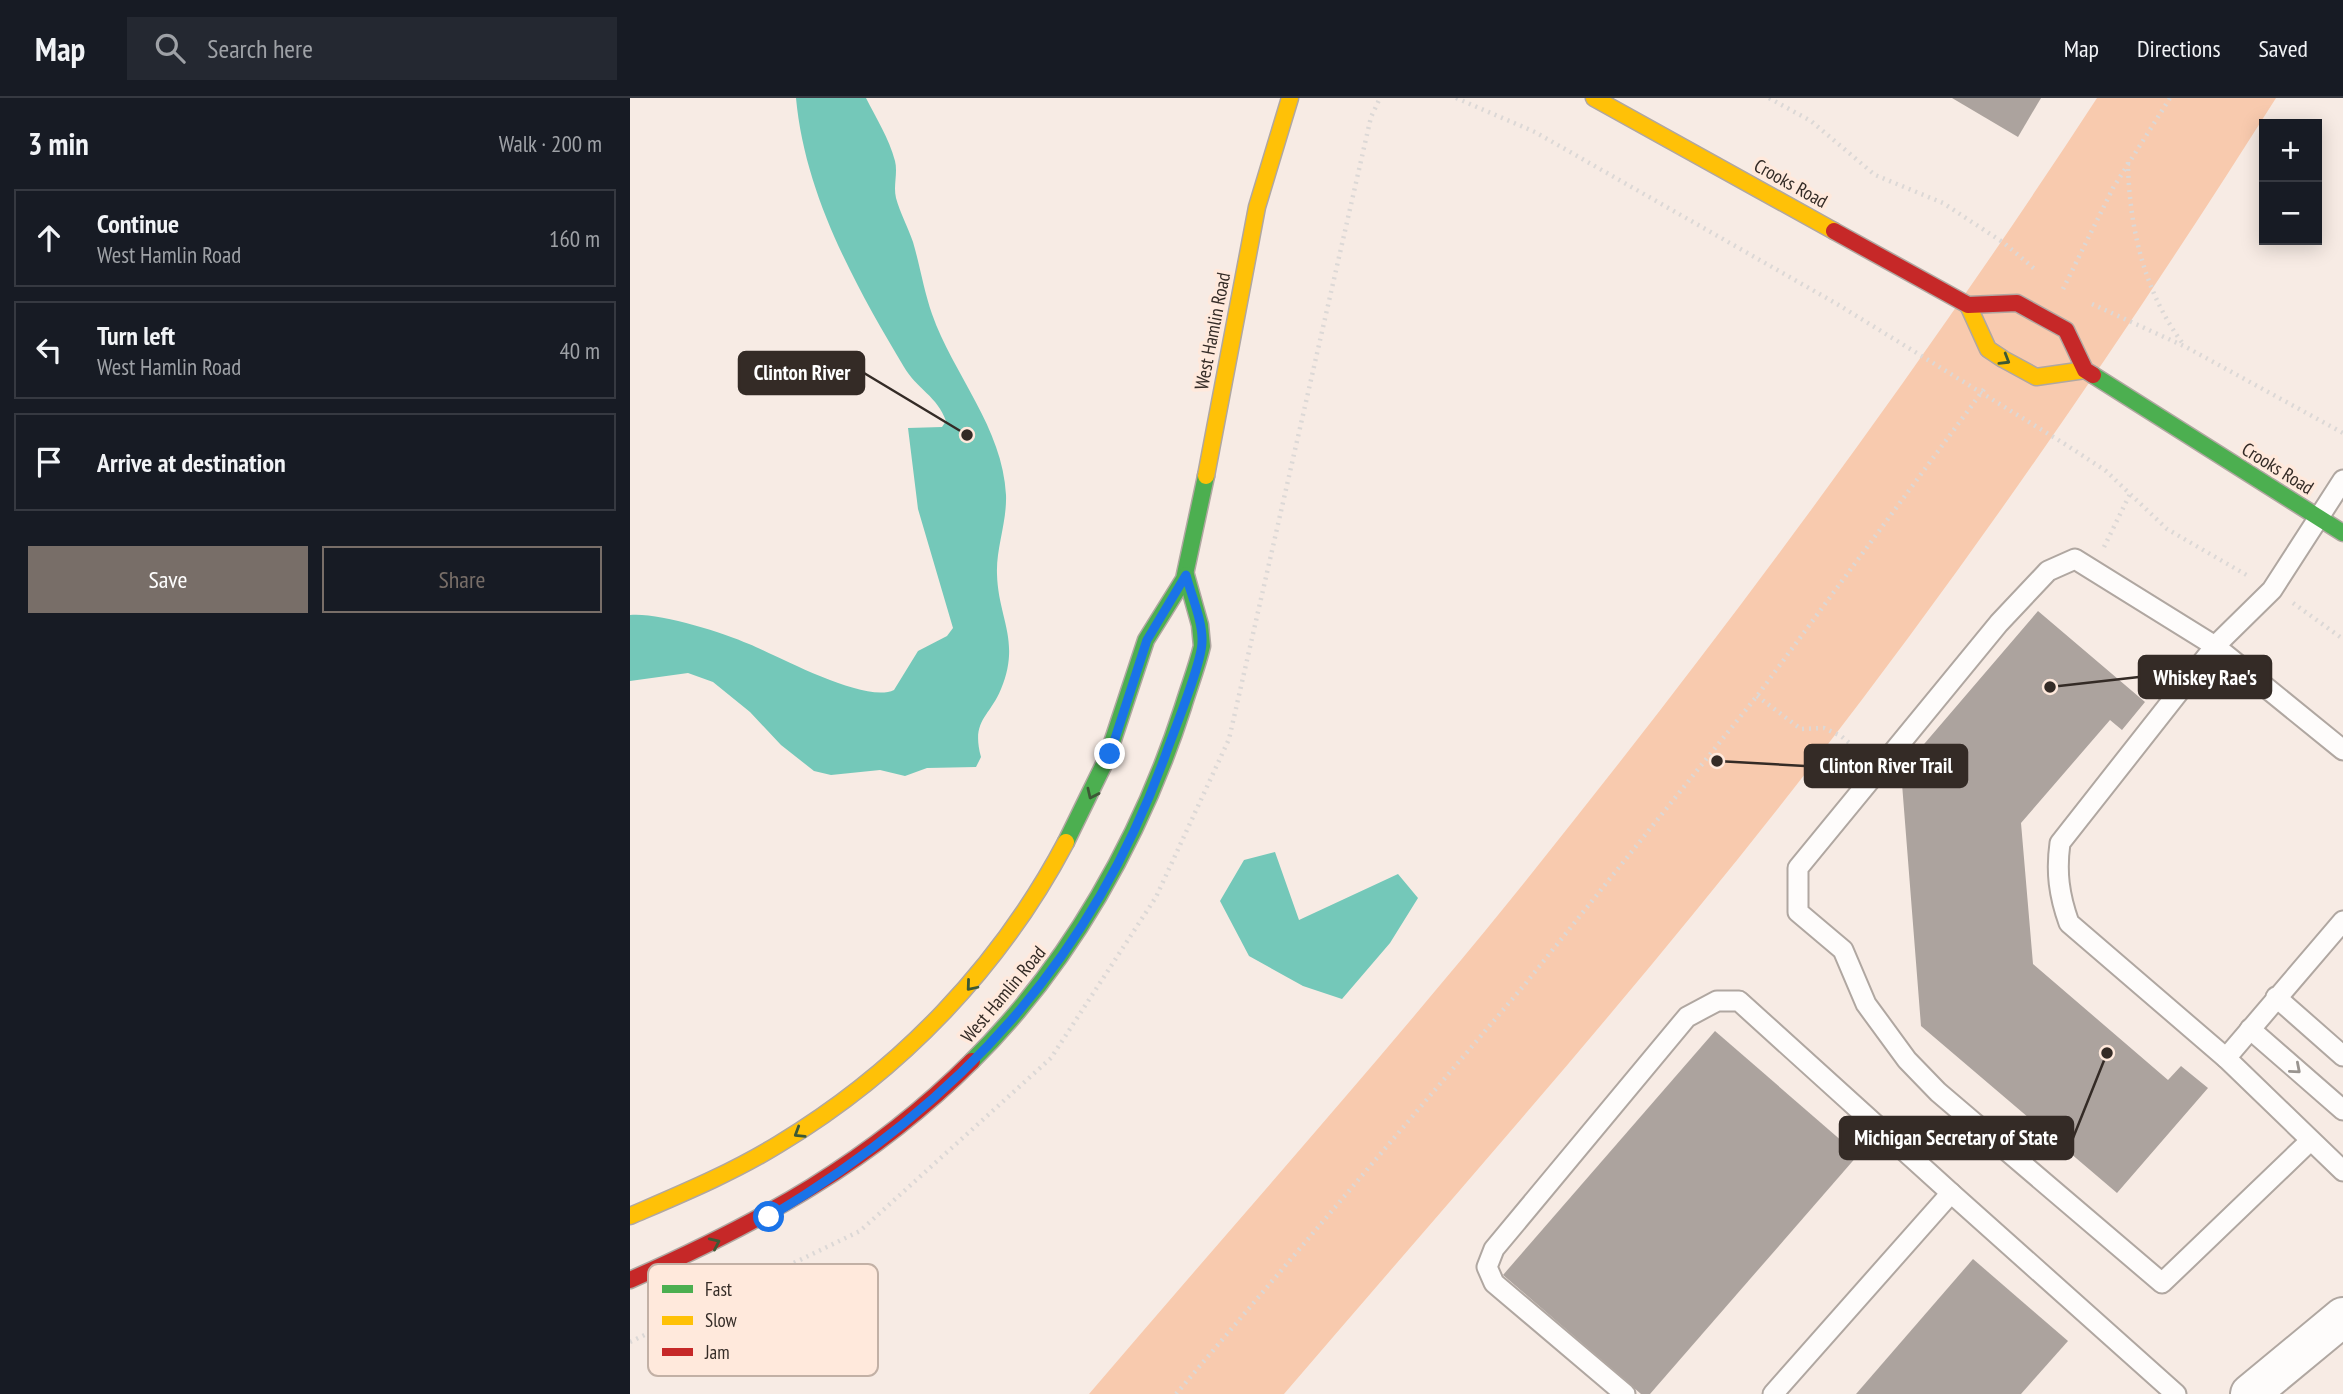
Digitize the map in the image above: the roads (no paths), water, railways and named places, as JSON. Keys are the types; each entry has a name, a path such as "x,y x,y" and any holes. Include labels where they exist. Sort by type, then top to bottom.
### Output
{"main road":[{"name":"West Hamlin Road","path":"630,1216 727,1174 814,1124 893,1064 963,995 1023,917 1071,836 1110,754 1147,640 1186,575 1258,201 1290,98"},
{"name":"Crooks Road","path":"1594,98 1968,305"},
{"path":"2017,303 2066,330 2085,370 2036,377 2003,359 1988,349 1968,305 2017,303"},
{"name":"Crooks Road","path":"2085,370 2343,533"},
{"name":"West Hamlin Road","path":"665,1264 769,1217 859,1161 950,1087 1031,998 1097,901 1156,783 1203,642 1186,575"},
{"name":"West Hamlin Road","path":"630,1280 648,1272"}],"street":[{"path":"2250,1394 2343,1317"}],"lane":[{"path":"2343,480 2272,590 2215,646 2060,843 2057,866 2060,897 2069,923 2226,1058 2343,1171"},
{"path":"2310,1141 2162,1283 1938,1092 1907,1060 1866,1004 1843,950 1798,912 1798,868 1999,623 2048,571 2075,559 2215,646 2343,750"},
{"path":"2226,1058 2343,921"},
{"path":"2276,997 2343,1056"},
{"path":"1625,1394 1494,1283 1487,1267 1494,1249 1687,1017 1717,1001 1739,1001 2176,1394"},
{"path":"2250,1029 2343,1110"},
{"path":"1773,1394 1951,1193"}],"water":[{"path":"796,98 866,98 886,136 896,166 896,198 913,242 932,314 987,424 1003,470 1006,505 997,574 1009,657 1001,689 980,727 978,745 981,757 976,767 927,768 905,776 880,770 831,775 814,771 781,745 750,712 713,682 688,673 630,681 630,615 656,617 707,629 749,644 843,685 881,693 894,690 918,651 947,636 953,628 918,509 908,428 942,427 946,421 938,405 904,367 835,238 810,169"},
{"path":"1275,852 1299,920 1398,874 1418,898 1390,943 1342,999 1303,986 1249,956 1220,901 1244,860"}],"place":[{"name":"Clinton River","path":"967,435"},
{"name":"Whiskey Rae's","path":"2050,687"},
{"name":"Clinton River Trail","path":"1717,761"},
{"name":"Michigan Secretary of State","path":"2107,1053"}]}
